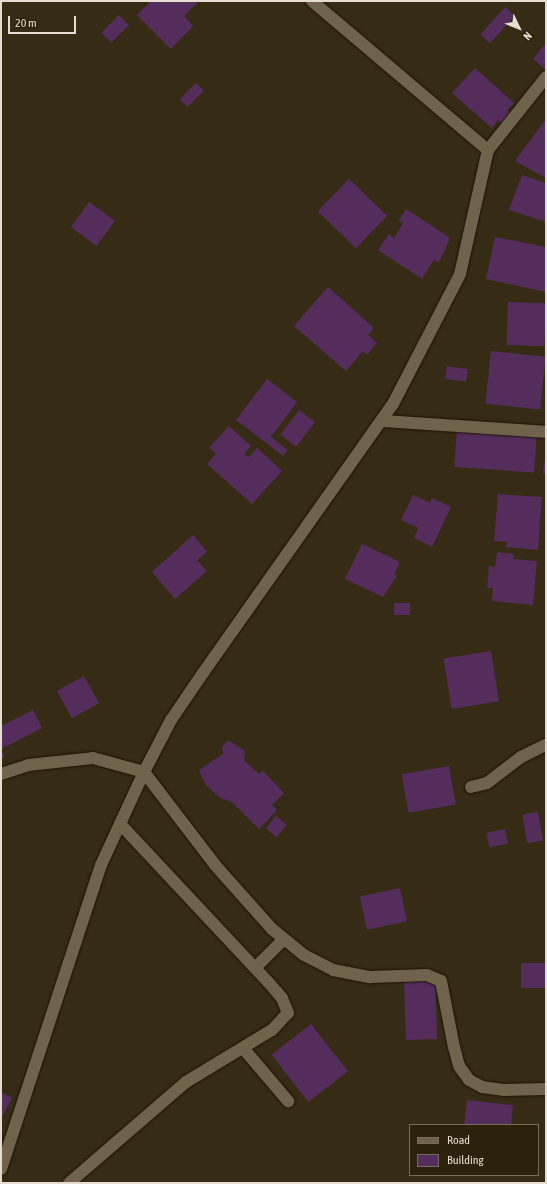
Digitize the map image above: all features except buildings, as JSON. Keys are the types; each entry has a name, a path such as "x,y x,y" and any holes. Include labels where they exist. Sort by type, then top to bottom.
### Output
{"street":[{"path":"312,1 488,150"},
{"path":"1,1169 83,916 120,824 144,772 171,720 382,421 431,336 460,274 488,150 546,77"},
{"path":"382,421 546,432"},
{"path":"471,787 488,783 521,757 546,745"},
{"path":"1,774 28,765 93,758 144,772 215,865 284,939 304,955 333,970 370,977 427,974 441,981 459,1066 469,1080 482,1087 503,1090 546,1089"},
{"path":"69,1183 186,1082 272,1030 288,1013 282,998 120,824"},
{"path":"255,968 284,939"},
{"path":"243,1048 288,1100"}]}
